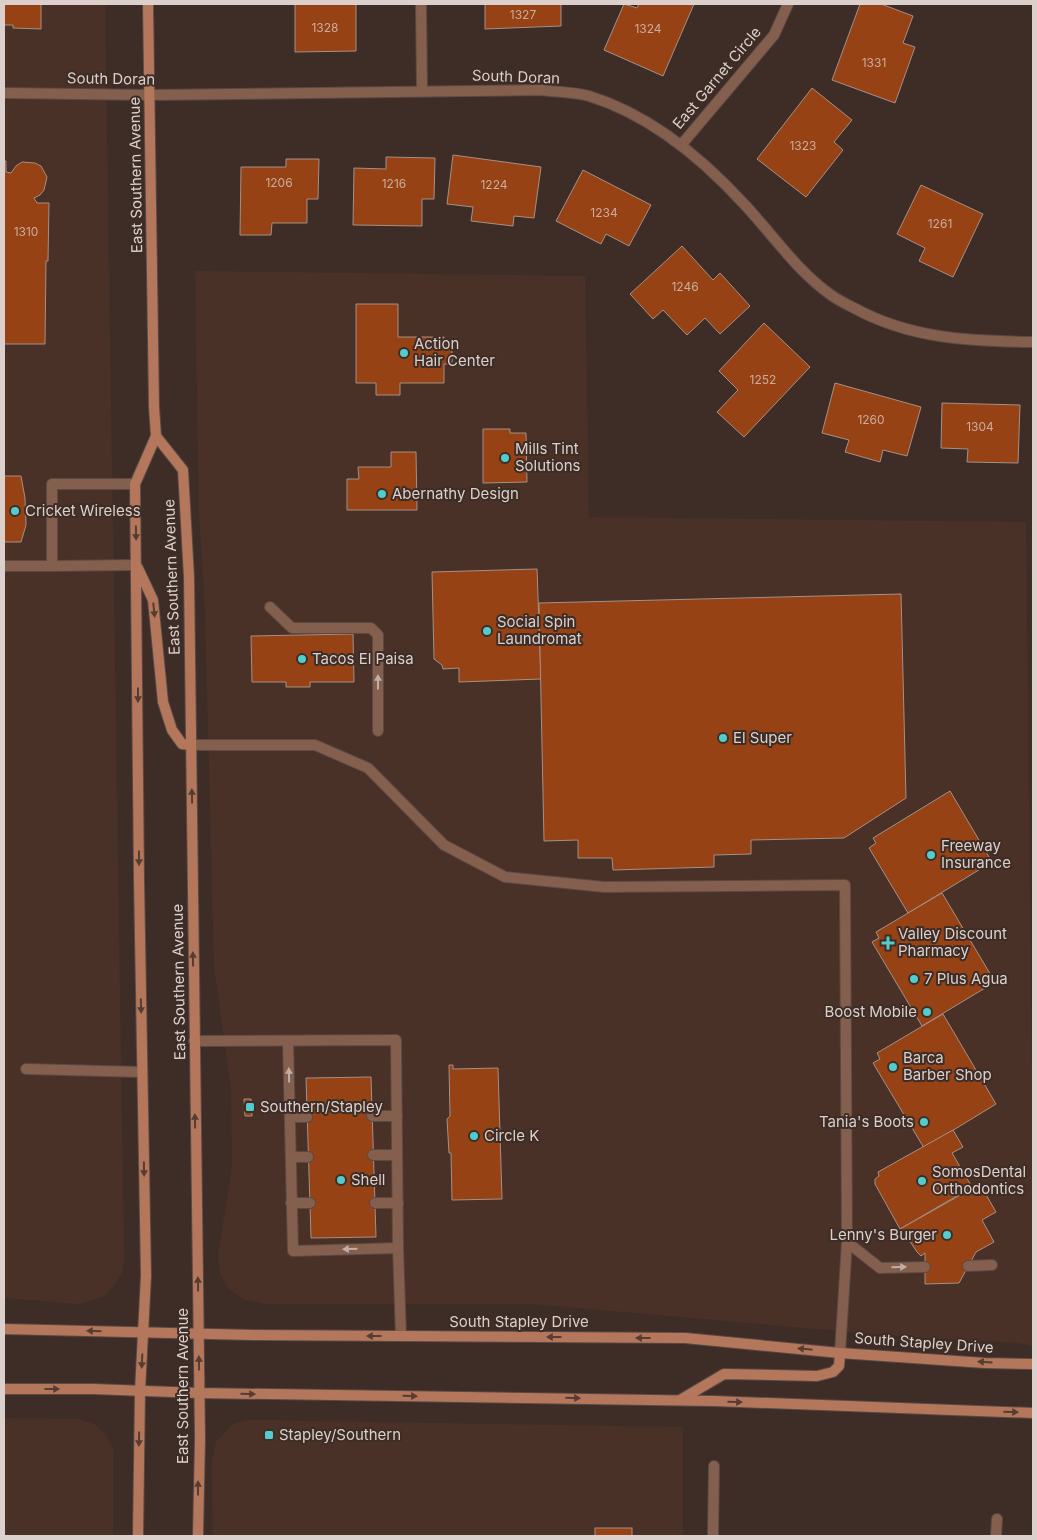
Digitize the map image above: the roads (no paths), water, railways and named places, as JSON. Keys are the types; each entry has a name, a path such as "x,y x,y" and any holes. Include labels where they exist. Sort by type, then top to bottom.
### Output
{"main road":[{"name":"East Southern Avenue","path":"138,1536 140,1390 146,1276 134,484 156,436 148,4"},
{"name":"East Southern Avenue","path":"156,436 183,470 189,577 199,1393 198,1536"},
{"path":"136,565 153,600 164,702 172,730 182,744 191,745"},
{"name":"South Stapley Drive","path":"4,1329 198,1332 253,1335 685,1338 840,1353 985,1363 1033,1364"},
{"path":"679,1400 724,1374 817,1376 833,1372 839,1366 840,1353"},
{"path":"4,1389 679,1400 1033,1412"}],"street":[{"path":"421,4 422,91"},
{"name":"East Garnet Circle","path":"682,144 774,35 788,4"},
{"name":"South Doran","path":"4,93 150,95 541,90 588,96 630,111 682,144 745,204 794,263 831,296 871,318 936,337 977,342 1033,342"},
{"path":"52,566 52,484 134,484"},
{"path":"4,566 136,565"},
{"path":"270,606 292,628 371,628 378,635 378,731"},
{"path":"191,745 315,745 368,768 444,845 505,877 604,887 845,886 847,1242 840,1353"},
{"path":"194,1042 396,1040 398,1248 401,1336"},
{"path":"288,1041 291,1204 294,1251 398,1248"},
{"path":"26,1069 142,1072"},
{"path":"372,1116 397,1116"},
{"path":"290,1117 307,1117"},
{"path":"373,1155 397,1154"},
{"path":"291,1157 308,1157"},
{"path":"291,1204 310,1203"},
{"path":"375,1203 398,1203"},
{"path":"847,1242 880,1268 925,1267"},
{"path":"968,1266 992,1265"},
{"path":"713,1536 714,1466"},
{"path":"996,1536 997,1519"}],"place":[{"name":"Action Hair Center","path":"404,353"},
{"name":"Mills Tint Solutions","path":"505,458"},
{"name":"Abernathy Design","path":"382,494"},
{"name":"Cricket Wireless","path":"15,511"},
{"name":"Social Spin Laundromat","path":"487,631"},
{"name":"Tacos El Paisa","path":"302,659"},
{"name":"El Super","path":"723,738"},
{"name":"Freeway Insurance","path":"931,855"},
{"name":"Valley Discount Pharmacy","path":"888,943"},
{"name":"7 Plus Agua","path":"914,979"},
{"name":"Boost Mobile","path":"927,1012"},
{"name":"Barca Barber Shop","path":"893,1067"},
{"name":"Southern/Stapley","path":"250,1107"},
{"name":"Tania's Boots","path":"924,1122"},
{"name":"Circle K","path":"474,1136"},
{"name":"Shell","path":"341,1180"},
{"name":"SomosDental Orthodontics","path":"922,1181"},
{"name":"Lenny's Burger","path":"947,1235"},
{"name":"Stapley/Southern","path":"269,1435"}]}
